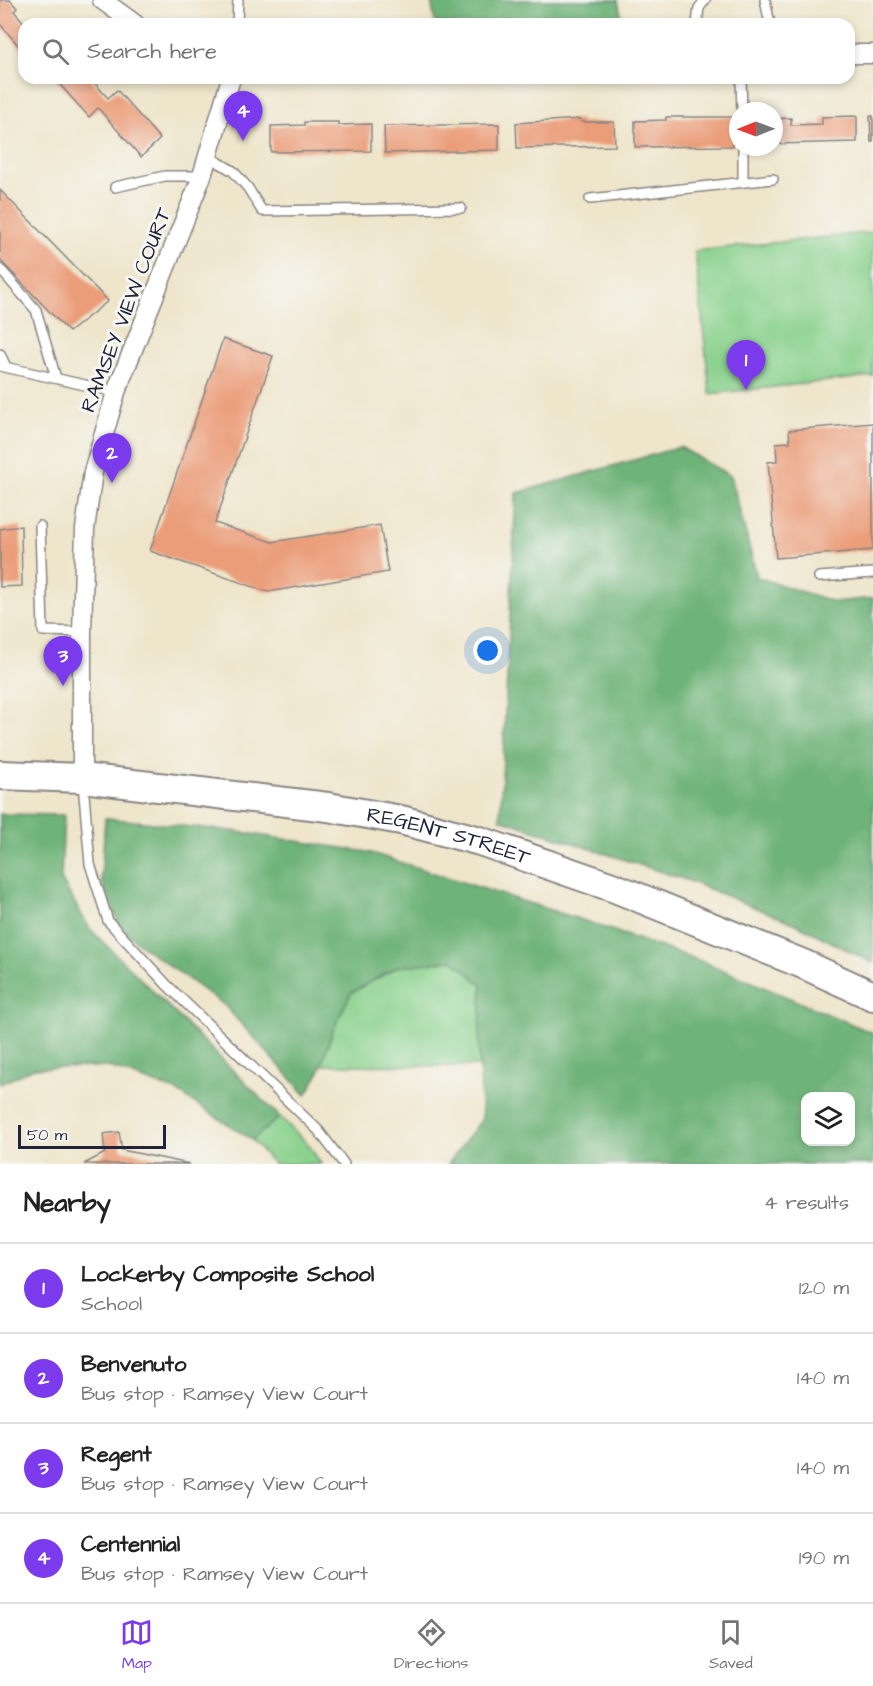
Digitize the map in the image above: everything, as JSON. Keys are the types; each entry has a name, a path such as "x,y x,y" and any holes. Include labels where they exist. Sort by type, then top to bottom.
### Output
{"main road":[{"name":"REGENT STREET","path":"0,775 82,778 328,807 401,820 480,841 615,888 803,964 873,996"}],"street":[{"path":"102,0 127,18"},
{"path":"855,54 873,54"},
{"name":"RAMSEY VIEW COURT","path":"82,778 85,529 93,472 116,392 202,176 229,84"}],"lane":[{"path":"237,18 238,0"},
{"path":"698,18 699,8 705,0"},
{"path":"765,0 769,18"},
{"path":"741,84 742,102"},
{"path":"208,156 233,171 248,188 262,210 461,208"},
{"path":"742,156 743,182"},
{"path":"115,187 165,176 202,176"},
{"path":"590,199 772,179"},
{"path":"0,269 36,310 56,378"},
{"path":"0,354 3,366 116,392"},
{"path":"40,526 43,631 82,632"},
{"path":"819,577 873,573"},
{"path":"82,778 90,864 108,921 167,985 318,1130 344,1164"}],"green space":[{"path":"431,0 618,0 622,18 434,18"},
{"path":"873,232 873,376 710,394 695,251"},
{"path":"680,447 731,476 757,577 834,602 873,598 873,963 796,924 689,881 500,819 516,493"},
{"path":"0,814 64,815 61,879 90,929 280,1117 252,1140 178,1092 109,1067 34,1068 0,1084"},
{"path":"105,818 232,831 368,852 585,921 704,962 873,1033 873,1164 448,1164 482,1119 479,1048 482,985 453,960 397,967 351,993 333,1030 318,1075 306,1095 224,1005 139,944 119,925 101,880"},
{"path":"453,959 482,985 480,1066 321,1065 333,1030 351,993 397,967"},
{"path":"280,1117 309,1145 321,1164 274,1164 252,1140"}],"building":[{"path":"0,0 10,0 17,8 14,11 20,18 18,18 18,45 0,24"},
{"path":"59,84 95,84 108,98 117,90 160,139 141,157 98,108 89,117"},
{"path":"857,116 857,142 783,144 783,118 791,118 791,125 822,124 822,117"},
{"path":"870,116 873,116 873,142 871,142"},
{"path":"666,117 729,117 729,146 635,147 635,121 666,120"},
{"path":"581,119 581,122 614,122 615,146 517,148 516,123"},
{"path":"304,122 338,122 338,125 371,124 371,151 271,152 271,126 304,125"},
{"path":"499,124 499,150 385,153 384,126"},
{"path":"0,190 108,301 69,332 0,260"},
{"path":"223,339 273,356 215,523 272,542 380,525 388,572 268,592 150,551"},
{"path":"873,423 873,550 776,558 768,462 777,461 776,443 790,442 789,430"},
{"path":"21,526 22,586 0,587 0,529"},
{"path":"119,1132 122,1150 190,1164 84,1164 105,1153 103,1134"}],"place":[{"name":"Centennial","path":"243,141"},
{"name":"Lockerby Composite School","path":"746,390"},
{"name":"Benvenuto","path":"112,483"},
{"name":"Regent","path":"63,686"}]}
